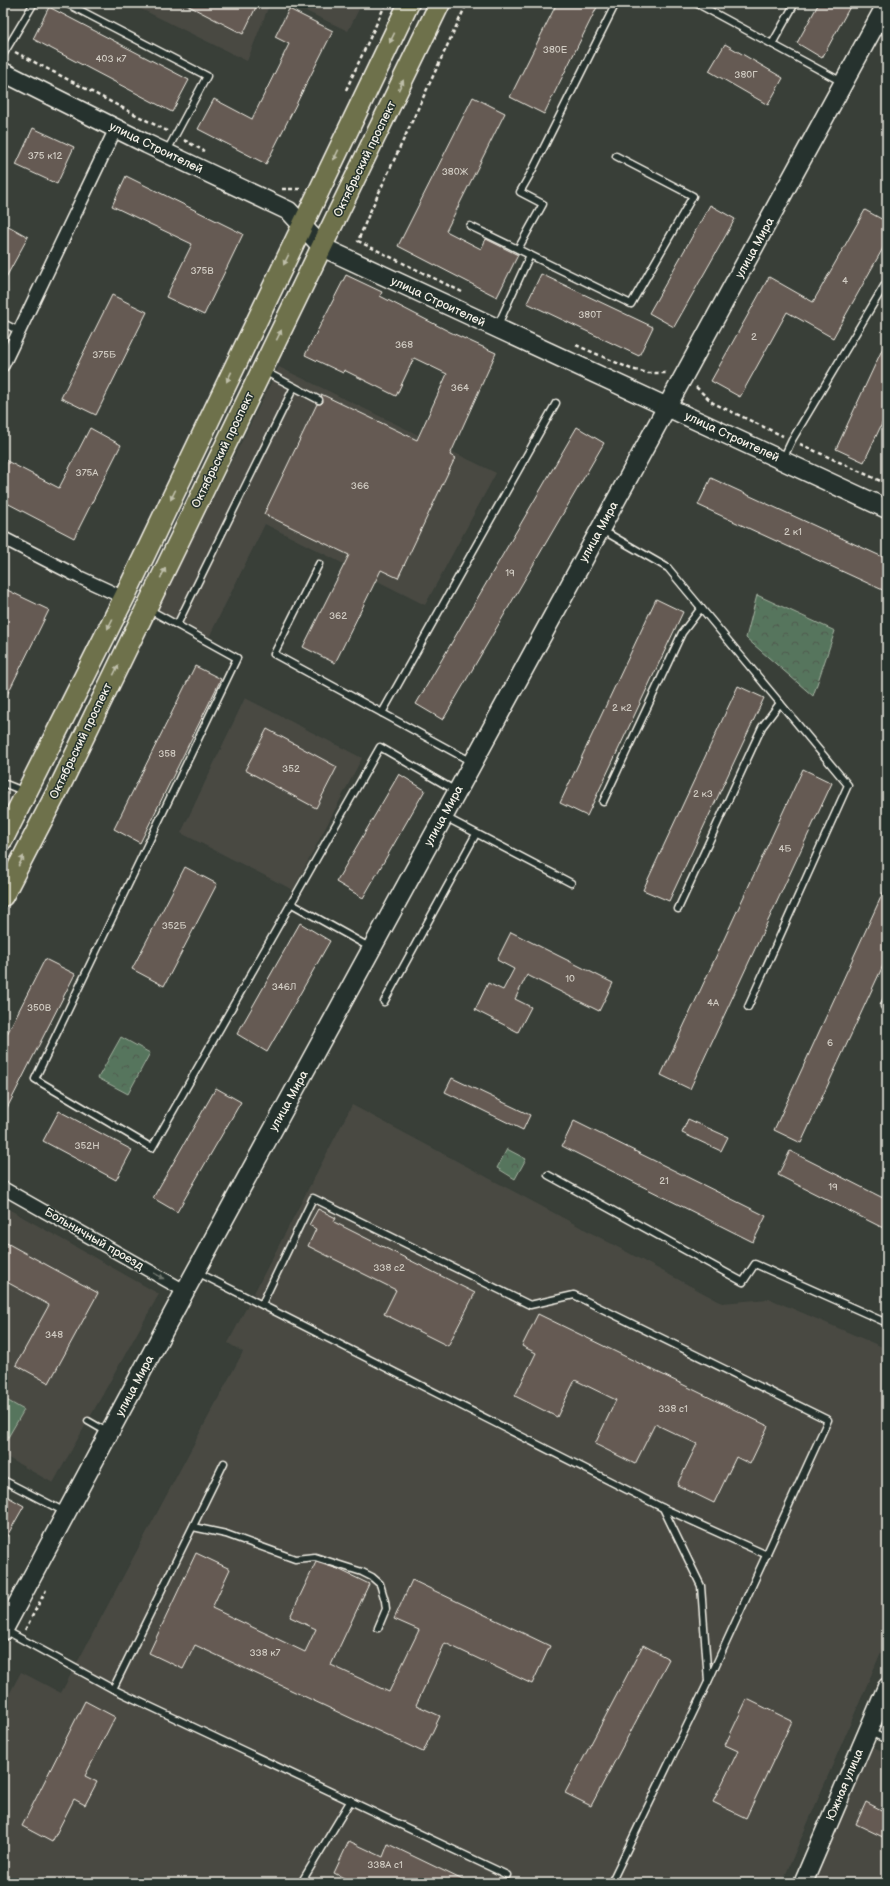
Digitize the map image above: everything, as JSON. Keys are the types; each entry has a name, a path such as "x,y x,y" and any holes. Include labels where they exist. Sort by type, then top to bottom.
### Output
{"main road":[{"name":"Октябрьский проспект","path":"3,896 62,782 440,3"},
{"path":"3,839 125,596 303,225 406,4"}],"street":[{"name":"улица Мира","path":"3,1630 185,1291 667,406 845,83 887,3"},
{"name":"улица Строителей","path":"3,72 166,153 290,211 322,247 887,509"},
{"path":"3,365 116,128"},
{"path":"3,538 79,577 116,594 125,596"},
{"name":"Больничный проезд","path":"3,1188 185,1291"},
{"name":"Южная улица","path":"803,1883 887,1687"}],"lane":[{"path":"3,55 34,3"},
{"path":"66,3 207,76 166,153"},
{"path":"518,249 543,204 520,192 616,3"},
{"path":"696,3 845,83"},
{"path":"772,44 795,3"},
{"path":"470,226 630,304 693,196 616,156"},
{"path":"496,329 530,255"},
{"path":"782,460 792,440 887,280"},
{"path":"3,323 19,331"},
{"path":"262,370 319,400"},
{"path":"178,626 294,387"},
{"path":"382,713 556,403"},
{"path":"600,529 668,568 848,786 748,1007"},
{"path":"318,564 274,654 473,762"},
{"path":"146,608 237,658 35,1079 152,1148 380,747 458,791"},
{"path":"603,802 682,633 701,608"},
{"path":"678,909 762,727 780,703"},
{"path":"3,783 27,792"},
{"path":"444,817 571,883"},
{"path":"384,1002 476,834"},
{"path":"292,904 372,949"},
{"path":"884,1006 887,999"},
{"path":"548,1175 743,1282 755,1264 887,1323"},
{"path":"262,1304 313,1198 530,1305 574,1295 828,1420 708,1682 611,1883"},
{"path":"196,1271 663,1508 767,1555"},
{"path":"88,1421 109,1433"},
{"path":"113,1688 224,1463"},
{"path":"3,1480 66,1513"},
{"path":"663,1508 701,1586 708,1682"},
{"path":"193,1527 226,1534 295,1559 316,1557 362,1572 372,1577 380,1584 386,1601 384,1613 378,1628"},
{"path":"3,1630 113,1688 508,1875"},
{"path":"868,1731 887,1740"},
{"path":"301,1883 351,1800"}],"path":[{"path":"369,214 468,3"},
{"path":"7,48 208,153"},
{"path":"276,189 301,189"}],"shaded area":[{"path":"129,3 270,3 247,61"},
{"path":"289,3 362,3 348,31"},
{"path":"279,367 496,473 425,605 265,524 209,637 157,610"},
{"path":"245,698 362,758 293,890 181,833"},
{"path":"352,1105 722,1303 770,1299 887,1349 887,1638 782,1883 3,1883 3,1706 21,1672 61,1693 243,1352 228,1343"},
{"path":"3,1206 159,1294 53,1483 3,1455"},
{"path":"871,1746 887,1753 887,1883 815,1883"}],"green space":[{"path":"757,595 835,631 813,696 746,638"},
{"path":"121,1037 150,1053 128,1094 98,1078"},
{"path":"507,1149 526,1159 515,1179 497,1168"},
{"path":"3,1398 24,1410 3,1446"}],"building":[{"path":"183,3 258,3 243,34"},
{"path":"557,3 599,3 544,114 510,97"},
{"path":"819,3 852,3 822,58 797,43"},
{"path":"49,7 189,80 172,112 33,39"},
{"path":"289,9 333,31 266,164 198,129 214,99 252,119 289,44 275,37"},
{"path":"725,44 783,78 768,105 709,71"},
{"path":"473,97 505,113 446,231 481,249 486,239 518,255 497,297 398,246"},
{"path":"33,128 74,147 57,184 16,165"},
{"path":"126,176 243,234 204,315 166,297 192,244 112,206"},
{"path":"710,205 735,219 674,327 649,313"},
{"path":"865,210 887,222 887,241 833,338 787,312 740,397 711,381 769,277 813,302"},
{"path":"3,223 28,237 3,283"},
{"path":"541,274 653,327 639,356 527,303"},
{"path":"346,275 382,292 380,296 450,332 496,353 450,455 455,458 398,578 381,570 335,663 303,647 349,555 264,514 317,404 321,404 323,402 321,394 417,440 447,374 414,358 396,396 344,370 343,373 305,355"},
{"path":"112,295 147,312 96,415 61,398"},
{"path":"887,339 887,413 864,462 836,449"},
{"path":"577,427 604,443 443,720 416,704"},
{"path":"90,428 121,445 74,538 3,501 3,459 59,488"},
{"path":"711,478 887,559 887,592 698,505"},
{"path":"3,588 49,610 3,703"},
{"path":"656,599 683,612 587,816 560,803"},
{"path":"195,666 221,679 140,843 114,829"},
{"path":"738,686 764,698 669,901 643,890"},
{"path":"267,729 337,767 316,808 245,770"},
{"path":"803,769 832,783 690,1089 661,1075"},
{"path":"399,774 425,790 363,898 336,882"},
{"path":"185,867 217,884 164,986 132,969"},
{"path":"887,884 887,957 801,1143 774,1130"},
{"path":"300,923 330,941 267,1052 237,1034"},
{"path":"511,932 613,983 599,1011 527,975 515,999 531,1007 518,1032 475,1010 488,983 503,990 514,969 497,960"},
{"path":"45,959 75,974 3,1116 3,1042"},
{"path":"452,1078 530,1115 523,1130 445,1092"},
{"path":"216,1088 241,1102 177,1212 153,1198"},
{"path":"59,1111 132,1150 116,1180 43,1141"},
{"path":"688,1119 728,1137 721,1151 682,1133"},
{"path":"574,1121 766,1216 753,1242 562,1146"},
{"path":"790,1151 887,1200 887,1230 778,1175"},
{"path":"318,1209 336,1218 334,1222 475,1293 448,1346 384,1314 396,1290 308,1246 316,1229 309,1225"},
{"path":"3,1241 98,1293 49,1383 16,1365 49,1305 3,1280"},
{"path":"538,1314 768,1426 750,1464 736,1457 714,1503 677,1485 697,1444 655,1424 635,1464 595,1444 616,1400 575,1380 557,1417 515,1396 536,1353 522,1346"},
{"path":"3,1494 24,1506 3,1543"},
{"path":"196,1553 230,1569 212,1608 305,1652 316,1629 290,1617 316,1562 338,1569 369,1584 331,1665 389,1692 419,1630 394,1619 412,1580 550,1646 532,1684 445,1643 416,1705 440,1716 423,1752 195,1645 183,1669 149,1653"},
{"path":"643,1645 669,1659 591,1806 565,1793"},
{"path":"747,1699 792,1721 746,1818 713,1802 738,1751 725,1745"},
{"path":"85,1701 115,1717 85,1776 97,1782 85,1805 74,1799 52,1842 22,1826"},
{"path":"866,1802 887,1813 887,1839 856,1824"},
{"path":"349,1841 383,1857 388,1844 469,1883 354,1883 334,1873"}]}
